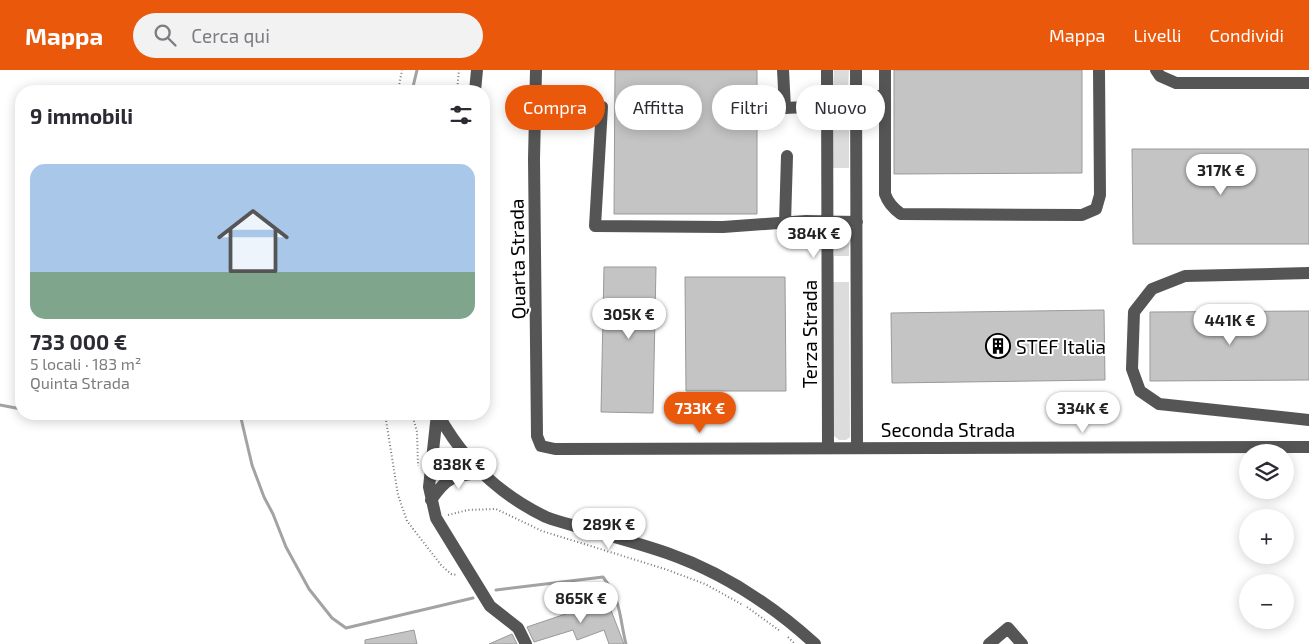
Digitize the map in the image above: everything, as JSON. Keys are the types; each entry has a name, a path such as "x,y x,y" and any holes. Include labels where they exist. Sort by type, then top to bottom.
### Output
{"street":[{"path":"476,85 477,70"},
{"name":"Quarta Strada","path":"536,70 536,85"},
{"path":"784,70 786,108 796,108"},
{"name":"Terza Strada","path":"827,70 827,85"},
{"path":"856,70 856,85"},
{"path":"885,70 885,85"},
{"path":"885,130 885,194 894,209 902,214 1082,215 1096,209 1100,195 1099,70"},
{"path":"1156,70 1160,76 1176,83 1309,83"},
{"name":"Quarta Strada","path":"536,130 537,436 541,446"},
{"path":"601,130 595,226 722,227 806,222 857,222"},
{"name":"Terza Strada","path":"827,130 828,448"},
{"path":"856,130 857,447"},
{"path":"785,223 787,156"},
{"path":"1309,272 1185,276 1152,289 1134,312 1132,369 1140,391 1159,404 1309,420"},
{"path":"436,420 429,487 436,518 469,575 490,606 518,628 526,644"},
{"path":"441,420 456,444 482,474 522,504 548,517 668,553 714,573 756,596 781,614 815,644"},
{"name":"Seconda Strada","path":"541,446 555,449 1309,447"},
{"path":"431,500 440,487 452,477 482,474"},
{"path":"989,644 1008,628 1022,644"}],"path":[{"path":"399,85 402,70"},
{"path":"458,85 459,70"},
{"path":"385,420 398,495 407,521 441,565 451,574 469,575"},
{"path":"436,518 468,510 496,509 542,530 616,552 705,584 744,605 795,644"}],"shaded area":[{"path":"834,70 849,70 848,85 833,85"},
{"path":"833,130 849,130 849,168 833,168"},
{"path":"834,232 849,232 849,256 834,256"},
{"path":"833,282 849,282 850,437 846,440 839,440 834,436"}],"building":[{"path":"615,70 757,70 757,85 712,85 712,130 757,130 757,214 614,214"},
{"path":"894,70 1082,70 1082,173 894,174"},
{"path":"1132,149 1309,149 1309,244 1133,244"},
{"path":"604,267 656,267 653,413 601,412"},
{"path":"685,277 785,277 786,391 686,391"},
{"name":"STEF Italia","path":"1104,310 1105,380 892,383 891,313"},
{"path":"1309,311 1309,380 1150,381 1150,312"},
{"path":"607,600 624,644 609,644 604,630 577,640 573,630 534,642 527,627"},
{"path":"414,630 417,644 365,644 365,640"},
{"path":"512,634 517,644 489,644"}],"waterway":[{"path":"413,85 417,70"},
{"path":"0,405 15,408"},
{"path":"241,420 252,465 286,547 309,589 332,618 346,628 473,598"},
{"path":"496,590 603,577 617,602 626,644"}],"place":[{"name":"STEF Italia","path":"998,346"}]}
